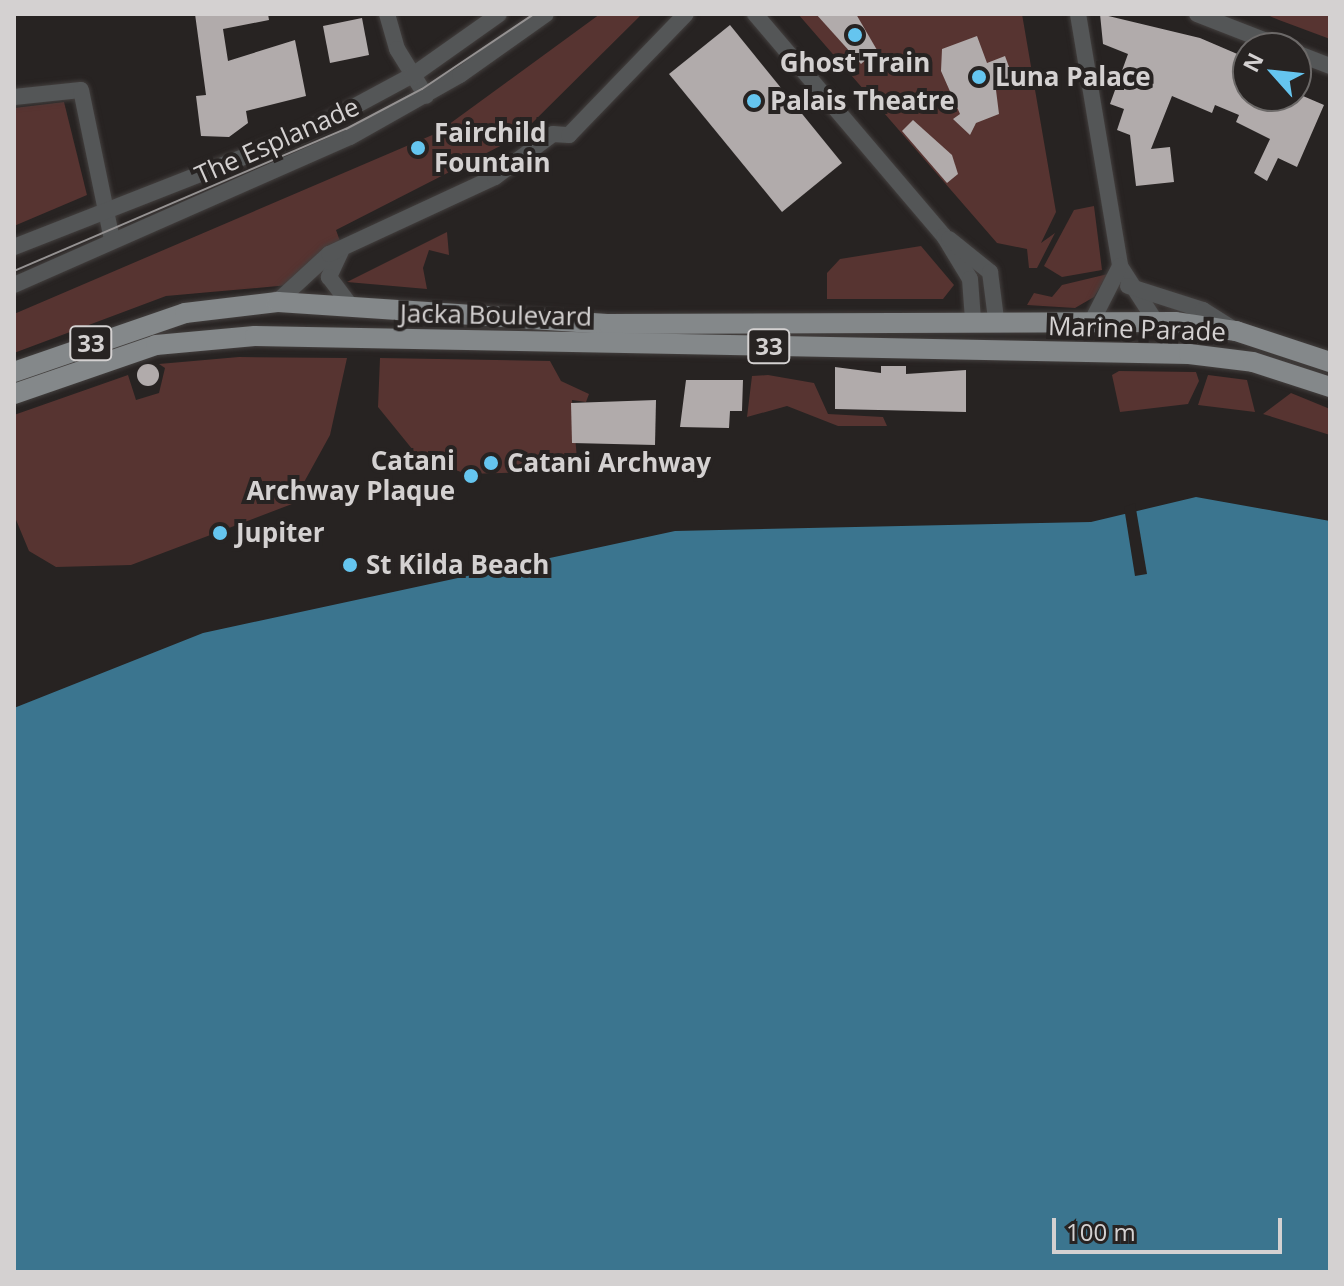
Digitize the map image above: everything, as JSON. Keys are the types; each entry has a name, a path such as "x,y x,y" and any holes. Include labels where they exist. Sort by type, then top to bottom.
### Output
{"main road":[{"path":"277,302 288,336"},
{"name":"Jacka Boulevard","path":"14,372 185,313 277,302 608,324 973,320"},
{"path":"316,337 307,314 324,303"},
{"path":"985,350 996,319"},
{"name":"Marine Parade","path":"973,320 1156,322 1236,331 1330,362"},
{"path":"973,320 985,350"},
{"name":"Jacka Boulevard","path":"14,394 156,345 288,336 985,350"},
{"name":"Marine Parade","path":"985,350 1226,357 1330,387"}],"street":[{"path":"387,14 413,75 426,96"},
{"name":"The Esplanade","path":"14,247 307,132 413,75 499,14"},
{"name":"The Esplanade","path":"14,285 426,96 546,14"},
{"path":"277,302 322,259 495,177 552,135 569,135 673,31 686,14"},
{"path":"673,31 701,14"},
{"path":"755,14 944,236 970,279 973,320"},
{"path":"1078,14 1120,266 1128,286 1156,322"},
{"path":"1197,14 1243,32"},
{"path":"14,97 81,90 101,213 112,240"},
{"path":"944,236 990,272 996,319"},
{"path":"349,246 329,277 350,305"},
{"path":"1092,321 1120,266"},
{"name":"Marine Parade","path":"1128,286 1203,310 1236,331"}],"shaded area":[{"path":"600,14 642,14 518,137 336,230 340,241 289,285 166,296 14,353 14,314 437,133"},
{"path":"798,14 1022,14 1056,212 1041,243 1055,233 1037,268 1029,268 1027,249 997,243"},
{"path":"1265,14 1330,14 1330,39 1312,32"},
{"path":"64,102 87,195 14,226 14,108"},
{"path":"1094,206 1102,270 1062,277 1044,266 1074,210"},
{"path":"447,232 449,255 429,250 423,268 427,289 347,282"},
{"path":"921,246 954,285 943,299 827,299 827,273 840,259"},
{"path":"1108,274 1094,297 1075,308 1027,305 1034,293 1052,297 1062,285"},
{"path":"239,357 347,358 330,435 292,504 131,565 56,567 29,551 14,515 14,415 128,375 136,400 159,393 165,368 159,364"},
{"path":"380,358 550,361 561,381 589,394 586,402 572,400 578,471 466,474 417,455 378,407"},
{"path":"1119,371 1196,372 1199,381 1188,404 1120,412 1112,375"},
{"path":"768,375 814,383 828,414 883,417 887,426 838,426 787,406 747,417 752,376"},
{"path":"1208,375 1247,380 1255,412 1198,405"},
{"path":"1291,393 1330,409 1330,435 1263,414"}],"water":[{"path":"1196,497 1330,521 1330,1272 14,1272 14,708 203,633 675,531 1091,522"}],"pier":[{"path":"1135,503 1147,574 1135,576 1124,507"}],"building":[{"path":"195,14 268,14 269,20 223,29 228,61 295,40 306,96 246,111 248,123 229,137 201,136 196,96 206,95"},
{"name":"Ghost Train","path":"816,14 856,14 877,50 861,64"},
{"path":"1100,14 1200,38 1232,52 1232,112 1312,112 1312,100 1324,105 1297,167 1278,158 1267,181 1254,173 1270,139 1236,122 1239,115 1215,105 1212,113 1172,96 1151,149 1170,147 1174,182 1136,186 1130,135 1117,130 1124,109 1110,104 1128,54 1103,44"},
{"path":"362,18 369,55 330,63 323,26"},
{"name":"Palais Theatre","path":"730,25 842,163 782,212 669,74"},
{"name":"Luna Palace","path":"977,36 987,63 1005,56 1015,83 996,90 999,114 976,123 970,135 953,119 960,114 941,71 942,49"},
{"path":"913,120 952,155 958,174 947,183 902,131"},
{"path":"148,364 159,375 148,386 137,375"},
{"path":"881,366 906,366 906,374 966,370 966,412 835,409 835,367 881,373"},
{"path":"686,380 743,380 742,411 730,411 729,428 680,427"},
{"path":"656,400 655,445 572,443 571,403"}],"tram line":[{"path":"14,271 346,129 422,89 534,14"}],"place":[{"name":"Ghost Train","path":"855,35"},
{"name":"Luna Palace","path":"979,77"},
{"name":"Palais Theatre","path":"754,101"},
{"name":"Fairchild Fountain","path":"418,148"},
{"name":"Catani Archway","path":"491,463"},
{"name":"Catani Archway Plaque","path":"471,476"},
{"name":"Jupiter","path":"220,533"},
{"name":"St Kilda Beach","path":"350,565"}]}
